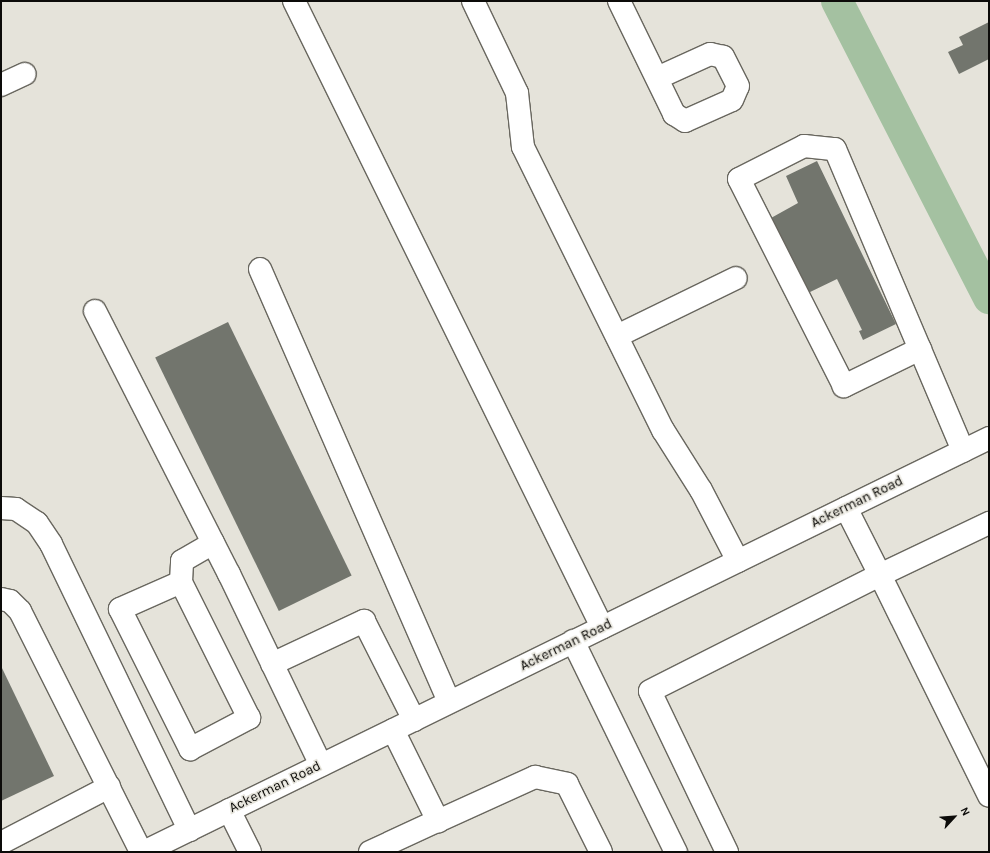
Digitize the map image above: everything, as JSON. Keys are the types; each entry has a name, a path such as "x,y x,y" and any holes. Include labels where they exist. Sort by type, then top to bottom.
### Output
{"street":[{"path":"294,1 602,627"},
{"path":"473,1 517,93 523,147 663,430 701,490 738,561"},
{"path":"619,1 657,78"},
{"path":"1,85 25,74"},
{"path":"920,349 844,386 739,179 804,146 835,148 920,349 963,451"},
{"path":"260,269 449,702"},
{"path":"617,336 736,278"},
{"path":"95,312 213,544 322,765"},
{"name":"Ackerman Road","path":"143,852 179,840 229,810 573,641 963,451 987,444"},
{"path":"1,508 16,510 37,523 51,544 179,840"},
{"path":"846,508 989,796"},
{"path":"728,852 650,691 880,575 989,523"},
{"path":"181,582 120,609 190,749 249,718 181,582 182,561 213,544"},
{"path":"1,599 10,601 20,611 143,852"},
{"path":"272,664 364,621 414,720"},
{"path":"573,641 676,852"},
{"path":"393,730 439,820"},
{"path":"370,852 535,777 567,784 601,852"},
{"path":"1,843 109,787"},
{"path":"229,810 250,852"}],"building":[{"path":"989,22 989,59 959,74 948,52 963,45 959,37"},
{"path":"817,161 896,324 863,340 859,331 862,330 837,279 808,293 771,218 798,203 786,176"},
{"path":"228,322 352,575 279,611 155,358"},
{"path":"1,666 54,776 1,801"}],"waterway":[{"path":"837,1 989,298"}]}
